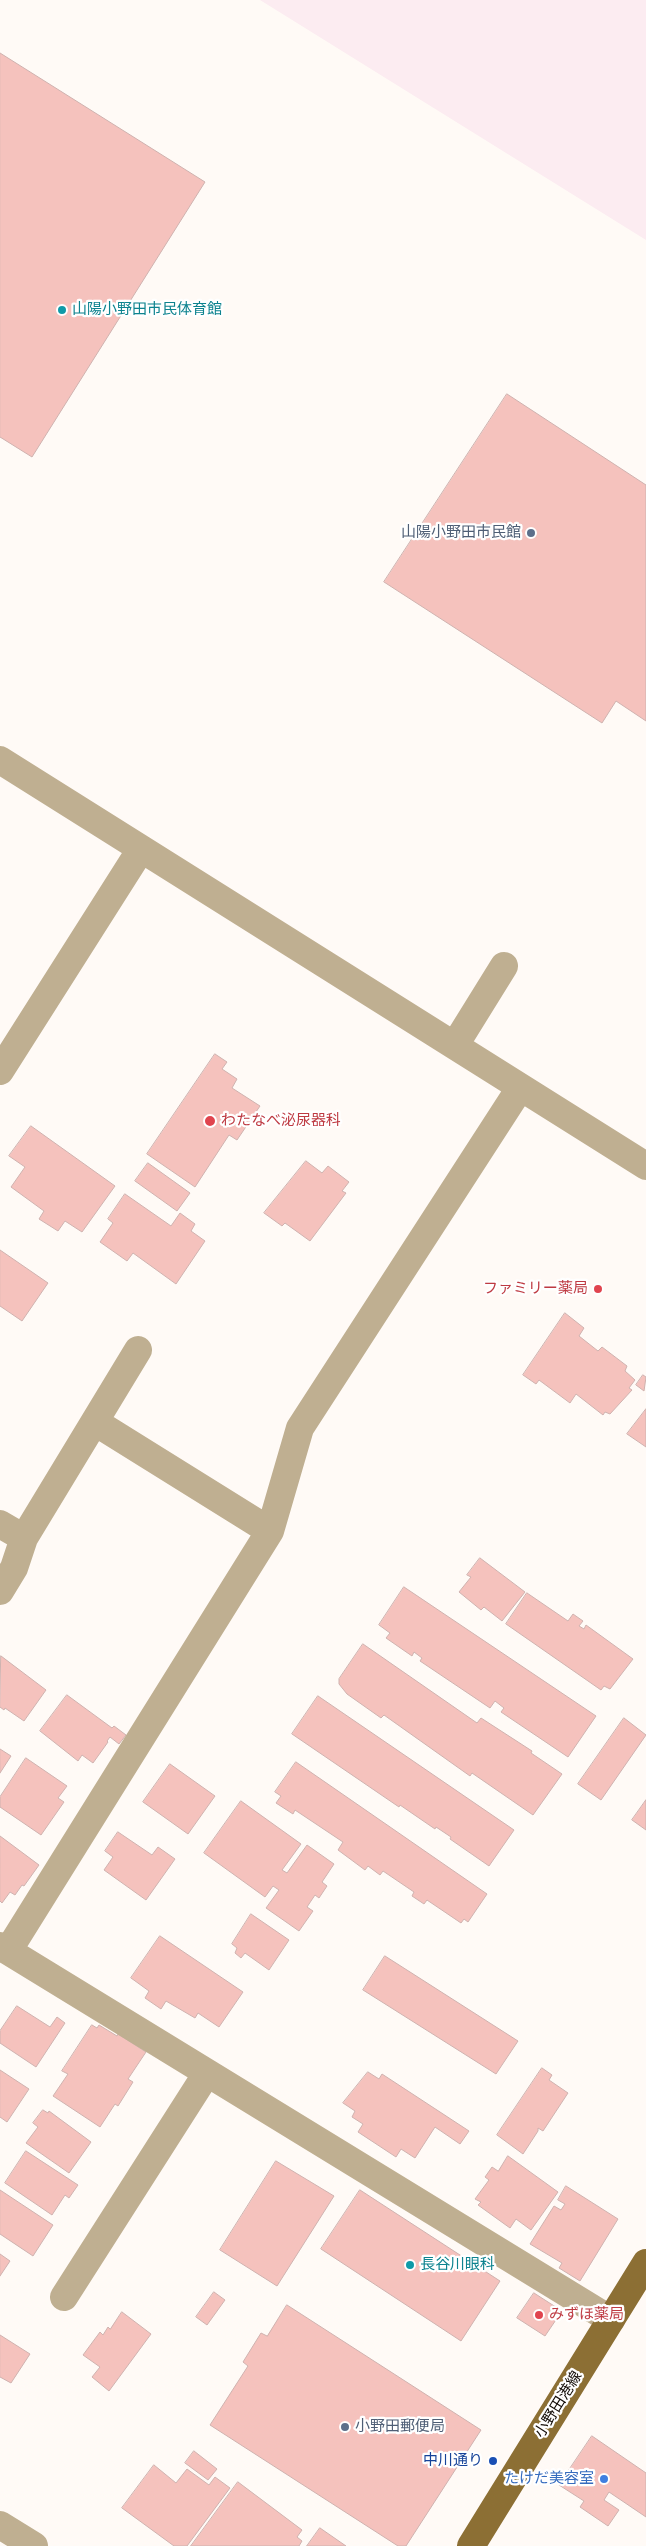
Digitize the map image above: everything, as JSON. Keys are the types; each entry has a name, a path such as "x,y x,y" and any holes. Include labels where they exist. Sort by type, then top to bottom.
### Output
{"main road":[{"name":"小野田港線","path":"471,2546 646,2263"}],"street":[{"path":"0,760 646,1166"},
{"path":"0,1071 141,849"},
{"path":"455,1045 504,966"},
{"path":"520,1088 300,1428 270,1531 4,1948 611,2320"},
{"path":"0,1591 14,1568 24,1538 138,1350"},
{"path":"95,1422 270,1531"},
{"path":"0,1524 24,1538"},
{"path":"64,2298 207,2073"},
{"path":"0,2525 34,2546"}],"shaded area":[{"path":"260,0 646,0 646,240"}],"building":[{"name":"山陽小野田市民体育館","path":"0,53 205,182 32,457 0,437"},
{"name":"山陽小野田市民館","path":"507,394 646,485 646,721 616,701 602,723 384,582"},
{"name":"わたなべ泌尿器科","path":"215,1054 227,1062 222,1069 237,1079 232,1088 260,1106 237,1140 229,1135 195,1187 147,1154"},
{"path":"31,1126 115,1186 82,1232 65,1221 58,1231 39,1219 44,1211 11,1187 25,1167 9,1156"},
{"path":"306,1161 322,1173 328,1166 349,1182 342,1191 346,1193 310,1241 285,1223 282,1226 264,1213"},
{"path":"148,1163 190,1193 177,1211 135,1181"},
{"path":"125,1194 171,1226 180,1213 195,1224 191,1231 205,1241 176,1284 133,1253 127,1261 100,1242 113,1223 108,1219"},
{"path":"0,1250 48,1283 22,1321 0,1306"},
{"path":"565,1313 584,1328 579,1336 598,1351 602,1347 627,1366 625,1371 635,1380 629,1388 632,1390 610,1414 605,1412 603,1415 576,1394 570,1403 539,1380 536,1384 523,1375"},
{"path":"643,1375 646,1377 644,1391 636,1385"},
{"path":"646,1409 646,1447 627,1434"},
{"path":"480,1558 525,1592 502,1621 484,1607 481,1610 459,1592 471,1577 467,1575"},
{"path":"404,1587 596,1716 568,1757 501,1712 504,1708 495,1701 490,1708 420,1661 422,1658 414,1652 412,1656 386,1638 390,1633 379,1625"},
{"path":"527,1593 568,1621 573,1614 583,1621 579,1626 584,1629 586,1625 633,1659 610,1689 604,1686 601,1690 506,1624"},
{"path":"363,1644 477,1723 481,1718 532,1751 531,1753 562,1774 533,1815 472,1773 470,1776 384,1715 381,1718 347,1694 339,1684 339,1679"},
{"path":"1,1656 46,1690 24,1721 5,1708 4,1710 0,1707"},
{"path":"67,1695 112,1728 114,1726 126,1735 119,1744 110,1737 93,1763 82,1755 78,1761 40,1731"},
{"path":"318,1696 514,1830 489,1866 450,1839 451,1837 436,1827 435,1829 400,1805 399,1807 292,1734"},
{"path":"624,1718 646,1735 601,1800 578,1784"},
{"path":"0,1749 11,1756 0,1773"},
{"path":"26,1758 67,1786 58,1798 64,1802 41,1835 0,1807 0,1797"},
{"path":"296,1762 487,1894 468,1922 464,1919 461,1923 427,1900 424,1904 412,1896 414,1892 383,1871 380,1875 368,1866 365,1870 338,1850 343,1842 295,1810 293,1814 276,1803 281,1796 275,1792"},
{"path":"170,1764 215,1796 188,1834 143,1802"},
{"path":"646,1800 646,1830 632,1820"},
{"path":"241,1801 301,1844 282,1870 287,1873 307,1845 334,1864 322,1882 327,1886 319,1898 315,1895 307,1907 313,1911 299,1931 266,1908 279,1890 273,1886 265,1897 204,1853"},
{"path":"118,1832 152,1855 158,1847 175,1859 146,1900 104,1870 113,1857 105,1851"},
{"path":"0,1836 39,1865 24,1886 22,1885 15,1895 10,1892 2,1903 0,1901"},
{"path":"251,1914 289,1940 269,1970 245,1953 241,1958 235,1953 237,1948 232,1944"},
{"path":"160,1936 243,1992 219,2027 198,2013 195,2018 166,2001 161,2009 145,1998 149,1991 131,1978"},
{"path":"385,1956 518,2041 496,2074 363,1990"},
{"path":"17,2006 50,2027 57,2017 65,2023 36,2067 0,2043 0,2031"},
{"path":"92,2025 97,2028 99,2025 117,2036 118,2034 146,2052 128,2079 133,2082 118,2106 115,2104 100,2127 53,2096 68,2074 62,2071"},
{"path":"542,2068 552,2075 549,2080 568,2093 543,2131 538,2128 523,2154 497,2135"},
{"path":"0,2070 29,2089 7,2122 0,2117"},
{"path":"368,2072 379,2079 382,2074 469,2131 460,2144 435,2127 415,2158 401,2149 396,2157 358,2132 363,2124 352,2117 355,2111 343,2103"},
{"path":"43,2110 48,2113 49,2111 91,2142 69,2173 26,2143 38,2127 33,2123"},
{"path":"26,2151 78,2185 69,2198 65,2195 52,2215 5,2183"},
{"path":"508,2156 558,2192 531,2230 516,2219 510,2228 478,2205 481,2202 475,2199 489,2180 485,2177 492,2167 498,2171"},
{"path":"276,2161 334,2196 277,2286 220,2250"},
{"path":"566,2186 618,2219 580,2281 559,2268 562,2263 530,2244 554,2206 561,2210 565,2204 558,2200"},
{"path":"0,2190 53,2225 33,2256 0,2234"},
{"name":"長谷川眼科","path":"360,2190 500,2281 461,2341 321,2249"},
{"path":"0,2254 10,2261 0,2276"},
{"path":"214,2292 225,2300 207,2325 196,2317"},
{"name":"みずほ薬局","path":"534,2293 562,2311 545,2336 517,2318"},
{"path":"287,2305 481,2430 406,2546 398,2546 210,2425 248,2366 243,2362 261,2333 267,2336"},
{"path":"122,2312 151,2334 109,2391 92,2377 100,2367 83,2355 100,2332 103,2335 108,2327 110,2329"},
{"path":"0,2335 30,2354 11,2383 0,2377"},
{"name":"たけだ美容室","path":"592,2436 646,2473 646,2517 609,2492 604,2500 619,2510 608,2526 580,2507 584,2501 559,2485"},
{"path":"194,2451 217,2469 208,2480 185,2463"},
{"path":"154,2465 176,2483 187,2469 209,2485 215,2477 230,2488 187,2546 174,2546 122,2508"},
{"path":"238,2482 302,2530 297,2537 302,2541 299,2546 191,2546"},
{"path":"320,2528 346,2546 307,2546"}],"place":[{"name":"山陽小野田市民体育館","path":"62,310"},
{"name":"山陽小野田市民館","path":"531,533"},
{"name":"わたなべ泌尿器科","path":"210,1121"},
{"name":"ファミリー薬局","path":"598,1289"},
{"name":"長谷川眼科","path":"410,2265"},
{"name":"みずほ薬局","path":"539,2315"},
{"name":"小野田郵便局","path":"345,2427"},
{"name":"中川通り","path":"493,2461"},
{"name":"たけだ美容室","path":"604,2479"}]}
